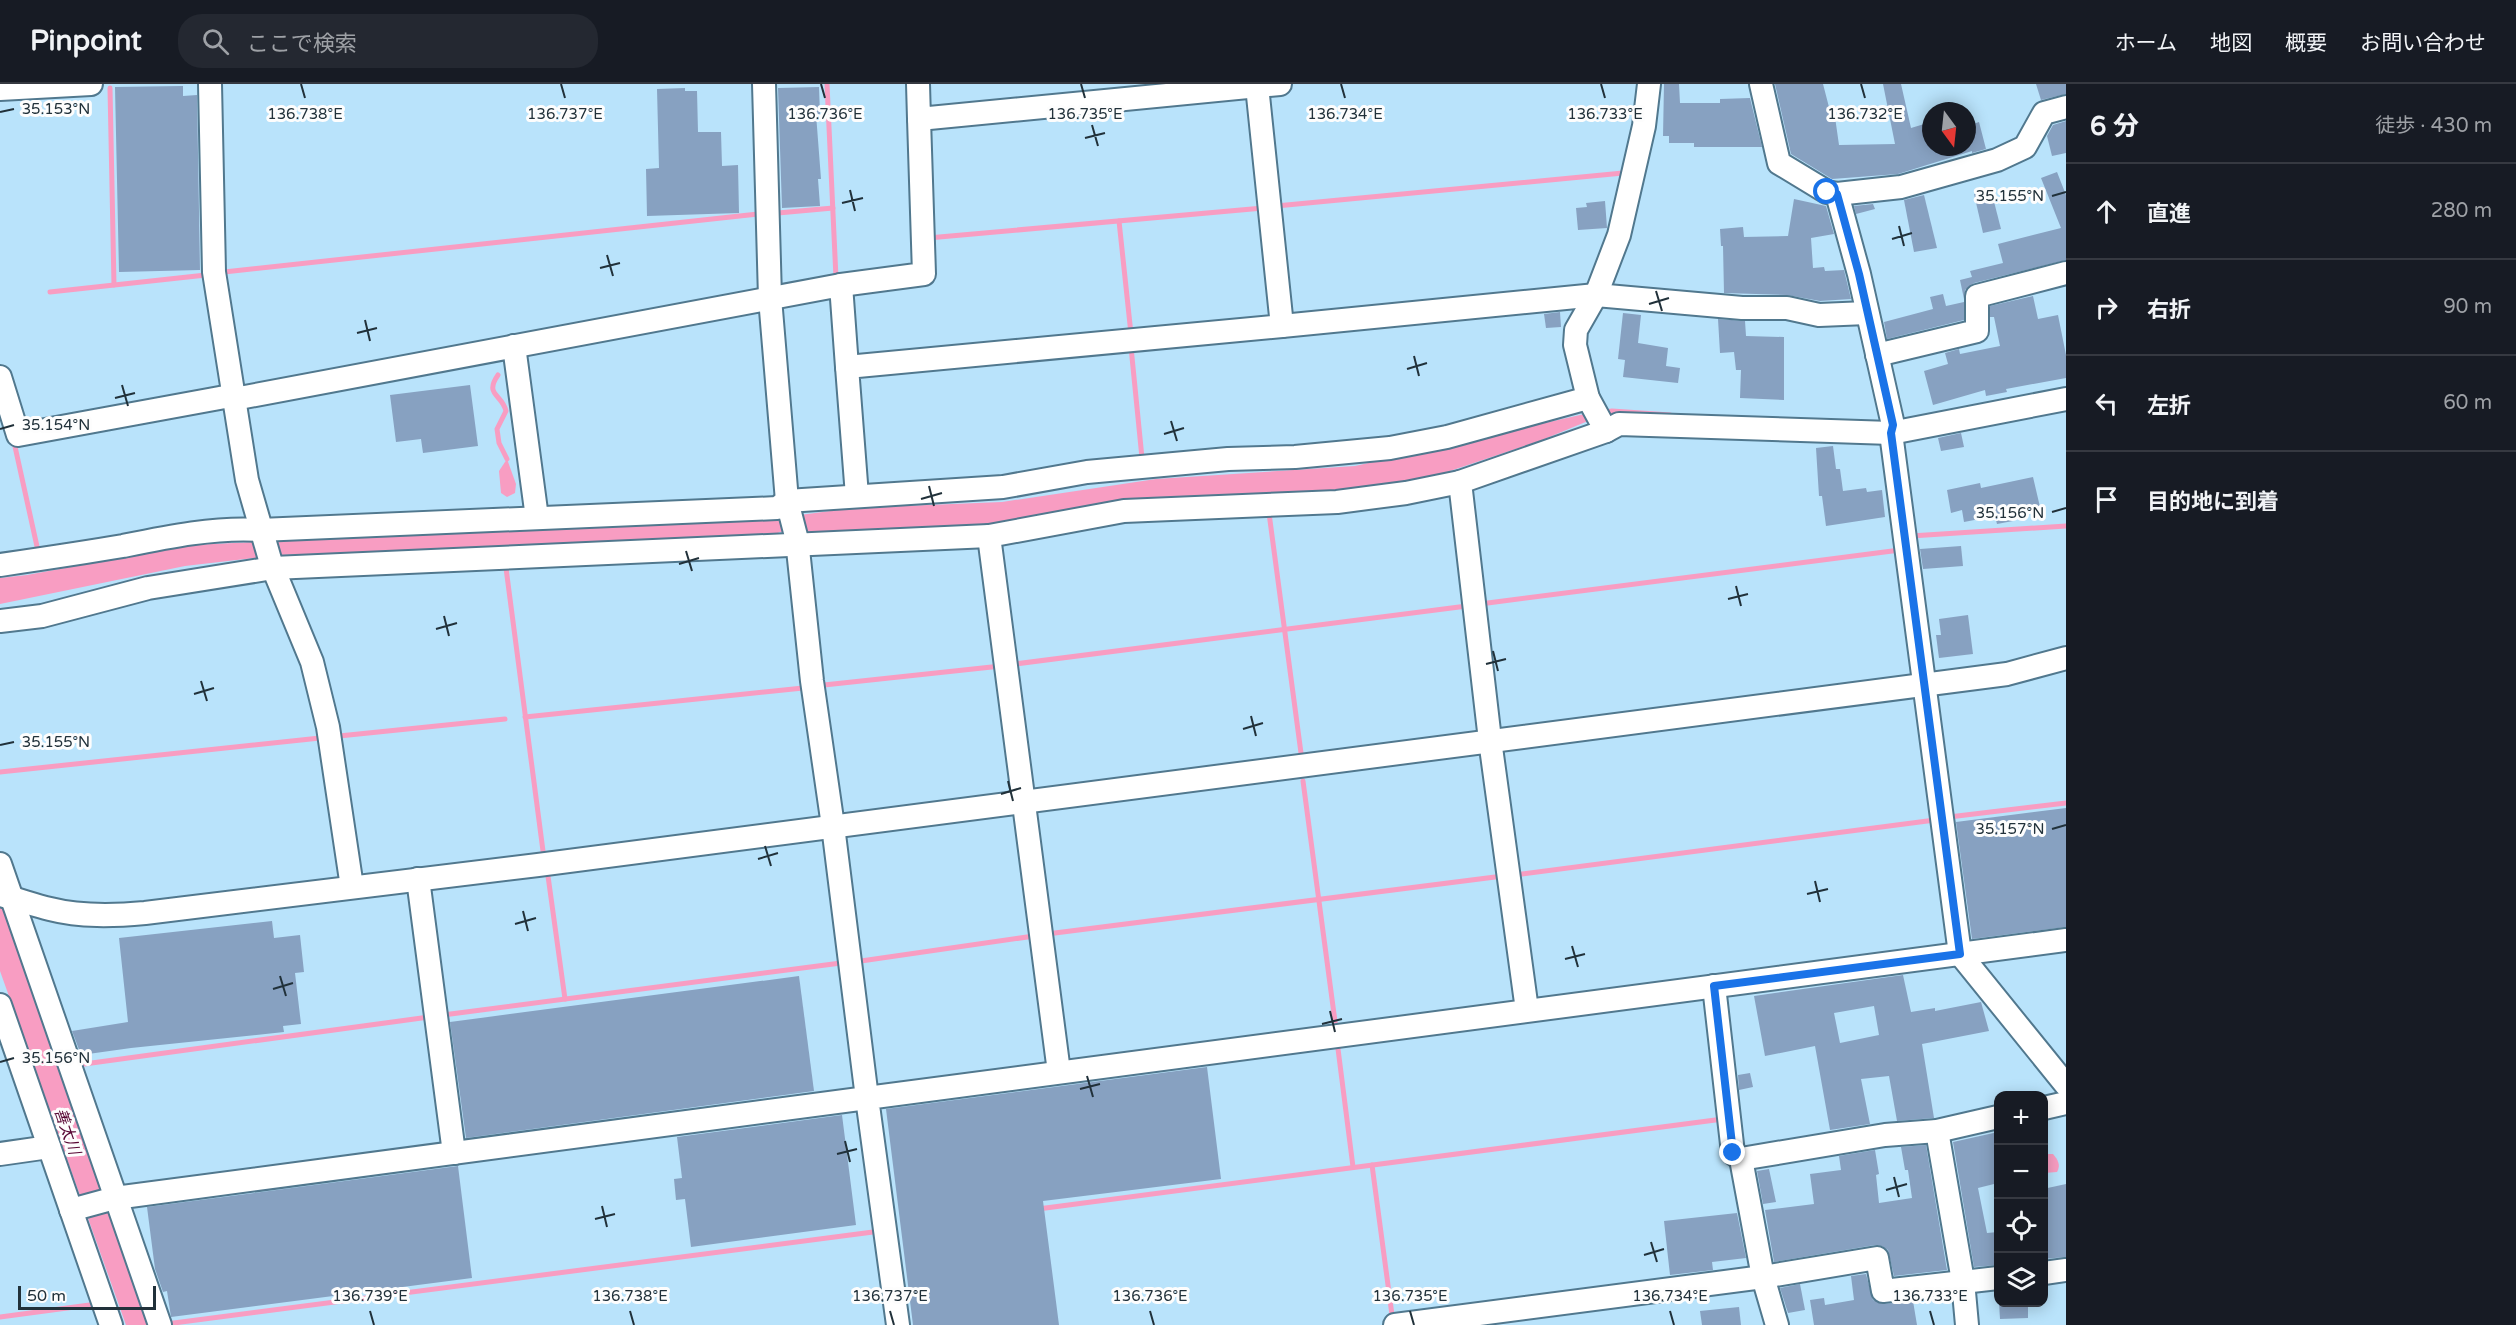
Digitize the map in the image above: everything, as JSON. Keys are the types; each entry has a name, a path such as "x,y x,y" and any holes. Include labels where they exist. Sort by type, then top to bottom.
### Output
{"street":[{"path":"0,88 91,84"},
{"path":"210,84 214,272 247,480 272,566 312,662 328,727 352,887"},
{"path":"764,84 770,298 788,506 797,543 812,681 898,1325"},
{"path":"0,377 18,435 225,397 234,399 841,285 924,274 918,84"},
{"path":"919,119 1280,84"},
{"path":"1597,415 1575,345 1576,330 1596,295 1619,235 1644,126 1649,84"},
{"path":"1761,84 1779,163 1827,192 1837,194 1901,187 1997,160 2025,147 2044,113 2066,107"},
{"path":"1257,86 1282,326"},
{"path":"1837,194 1859,274 1893,425 1891,433 1960,954 2066,1085"},
{"path":"1877,356 1977,331 1977,296 2066,273"},
{"path":"841,285 857,496"},
{"path":"847,368 1596,295 1742,308 1787,308 1819,315 1867,313"},
{"path":"514,346 537,518"},
{"path":"0,565 100,550 149,539 244,529 261,533 777,508 857,496 1003,487 1087,472 1228,459 1295,457 1390,448 1447,437 1597,415 1619,424 1891,433 2066,399"},
{"path":"0,621 42,616 148,588 272,566 989,536 1124,511 1337,502 1406,493 1460,482 1597,415"},
{"path":"1460,482 1490,740 1527,1010"},
{"path":"989,536 1059,1072"},
{"path":"6,896 52,910 114,916 833,826 2007,674 2066,658"},
{"path":"0,864 6,896 160,1325"},
{"path":"418,879 454,1153"},
{"path":"74,1209 114,1198 2066,940"},
{"path":"1714,986 1733,1153 1742,1159 1885,1135 1937,1131 1994,1119"},
{"path":"0,1005 49,1147 74,1209 111,1325"},
{"path":"2048,1107 2066,1103"},
{"path":"1937,1131 1964,1281 1967,1325"},
{"path":"0,1154 49,1147"},
{"path":"1742,1159 1763,1277 1777,1325"},
{"path":"1397,1325 1763,1277 1876,1258 1883,1291 1994,1278"},
{"path":"2048,1272 2066,1270"}],"water":[{"path":"1602,410 1605,414 1542,440 1441,474 1331,495 1152,497 1110,501 971,529 779,532 776,537 280,555 185,566 0,604 0,578 190,545 777,518 853,508 1002,502 1156,479 1355,466"},
{"path":"507,459 516,484 515,493 507,497 501,493 499,471"},
{"name":"善太川","path":"0,893 151,1325 126,1325 0,971"},
{"path":"2048,1154 2053,1154 2058,1160 2057,1172 2048,1173"}],"building":[{"path":"1664,84 1679,84 1680,103 1720,103 1720,99 1750,98 1762,147 1694,147 1694,143 1669,143 1669,136 1663,136"},
{"path":"1775,84 1823,84 1830,111 1834,110 1839,145 1895,144 1883,84 1901,84 1911,128 1922,125 1922,156 1956,156 1898,174 1832,179 1791,154"},
{"path":"2036,84 2066,84 2066,94 2041,100"},
{"path":"183,86 183,96 197,95 200,270 119,272 115,87"},
{"path":"819,87 820,114 816,114 821,179 818,179 820,206 782,208 778,88"},
{"path":"685,88 685,91 697,91 698,132 721,132 722,166 738,165 739,213 647,216 646,169 659,168 657,89"},
{"path":"2066,121 2066,153 2052,156 2047,136 2053,125"},
{"path":"1979,122 1986,149 1976,152 1976,123"},
{"path":"2057,172 2066,195 2066,260 1974,283 1965,290 1964,299 1960,280 1972,277 1970,271 2003,263 1998,244 2061,228 2041,178"},
{"path":"1991,190 2001,229 1983,233 1974,194"},
{"path":"1924,195 1937,248 1914,252 1904,200"},
{"path":"1794,199 1826,206 1834,234 1811,238 1813,268 1824,267 1825,271 1844,270 1851,299 1820,301 1787,295 1724,293 1723,246 1721,246 1720,229 1743,227 1744,237 1788,236"},
{"path":"1605,201 1607,228 1578,230 1576,208 1587,207 1586,203"},
{"path":"1873,204 1875,209 1856,214 1854,206"},
{"path":"1943,294 1946,306 1964,302 1964,320 1887,339 1884,322 1933,309 1930,297"},
{"path":"2033,296 2038,319 2058,315 2066,355 2066,378 2006,389 2007,392 1986,396 1985,390 1933,405 1924,371 1948,364 1945,353 1959,349 1960,354 2000,346 1994,317 1990,317 1990,306"},
{"path":"1560,312 1561,327 1546,328 1544,314"},
{"path":"1623,313 1641,315 1638,343 1668,348 1666,366 1680,368 1678,383 1623,377 1625,360 1618,359"},
{"path":"1718,319 1745,321 1746,336 1784,337 1784,400 1740,398 1741,370 1736,370 1734,352 1720,353"},
{"path":"470,385 478,446 423,453 421,439 396,442 390,395"},
{"path":"1961,433 1964,447 1941,451 1938,438"},
{"path":"1833,446 1836,469 1840,469 1843,491 1866,488 1867,492 1882,490 1885,517 1826,526 1822,496 1819,496 1816,448"},
{"path":"2033,477 2040,507 2011,512 2013,521 1997,524 1995,516 1964,522 1962,510 1951,513 1947,490 1980,483 1981,488"},
{"path":"1961,546 1963,566 1923,569 1920,549"},
{"path":"1968,615 1973,654 1939,658 1936,635 1941,635 1939,619"},
{"path":"2066,808 2066,927 1972,939 1956,822"},
{"path":"272,921 274,938 300,935 304,972 295,973 301,1024 283,1026 284,1032 81,1055 72,1031 128,1022 119,938"},
{"path":"1903,975 1911,1012 1935,1008 1935,1011 1981,1002 1989,1031 1922,1044 1934,1118 1897,1121 1889,1076 1861,1079 1870,1124 1830,1130 1815,1046 1765,1056 1754,996","holes":["1874,1006 1879,1035 1840,1043 1834,1013"]},
{"path":"799,976 814,1091 466,1138 450,1022"},
{"path":"1207,1067 1221,1179 1043,1201 1059,1325 913,1325 886,1109"},
{"path":"1750,1073 1753,1087 1739,1090 1738,1075"},
{"path":"842,1115 856,1225 691,1247 685,1199 676,1200 674,1179 682,1178 677,1137"},
{"path":"1994,1133 1994,1184 1978,1188 1987,1233 1994,1232 1994,1265 1974,1267 1953,1142"},
{"path":"1926,1145 1947,1270 1894,1276 1888,1250 1875,1245 1774,1262 1765,1210 1814,1204 1810,1174 1841,1170 1839,1156 1875,1150 1879,1174 1876,1175 1879,1203 1912,1198 1908,1170 1905,1170 1901,1147"},
{"path":"458,1166 472,1278 171,1317 167,1291 163,1292 155,1269 147,1207"},
{"path":"1769,1169 1776,1202 1763,1204 1757,1171"},
{"path":"2066,1184 2066,1257 2048,1259 2048,1188"},
{"path":"1737,1213 1746,1258 1712,1262 1713,1270 1670,1275 1664,1221"},
{"path":"1866,1274 1873,1300 1884,1304 1913,1301 1917,1325 1814,1325 1810,1300 1824,1298 1825,1305 1854,1300 1851,1276"},
{"path":"1800,1284 1805,1310 1788,1313 1780,1288"},
{"path":"1739,1307 1741,1325 1702,1325 1700,1311"},
{"path":"1999,1307 2028,1307 2028,1318 2000,1319"}],"waterway":[{"path":"827,84 836,278"},
{"path":"110,88 114,285"},
{"path":"1276,206 1623,173"},
{"path":"778,213 833,208"},
{"path":"928,238 1263,208"},
{"path":"224,272 758,214"},
{"path":"1119,221 1131,334"},
{"path":"50,292 206,275"},
{"path":"1131,347 1142,458"},
{"path":"498,375 493,391 506,411 497,429 499,443 507,459"},
{"path":"1601,413 1612,411 1670,415"},
{"path":"14,442 38,551"},
{"path":"1269,513 1301,753"},
{"path":"1911,536 2066,526"},
{"path":"1480,604 1900,550"},
{"path":"506,568 543,851"},
{"path":"1015,664 1467,606"},
{"path":"824,685 1001,666"},
{"path":"525,717 803,688"},
{"path":"339,736 505,719"},
{"path":"0,772 320,738"},
{"path":"1303,781 1336,1029"},
{"path":"1949,817 2066,803"},
{"path":"1514,875 1935,820"},
{"path":"548,876 565,999"},
{"path":"1047,934 1503,876"},
{"path":"861,961 1034,936"},
{"path":"443,1015 841,963"},
{"path":"77,1065 429,1017"},
{"path":"1337,1041 1353,1167"},
{"path":"1038,1209 1723,1119"},
{"path":"1372,1165 1392,1315"},
{"path":"166,1324 873,1232"},
{"path":"0,1317 97,1304"}],"route":[{"path":"1733,1153 1714,986 1960,954 1891,433 1893,425 1859,274 1837,194 1827,192"}]}
